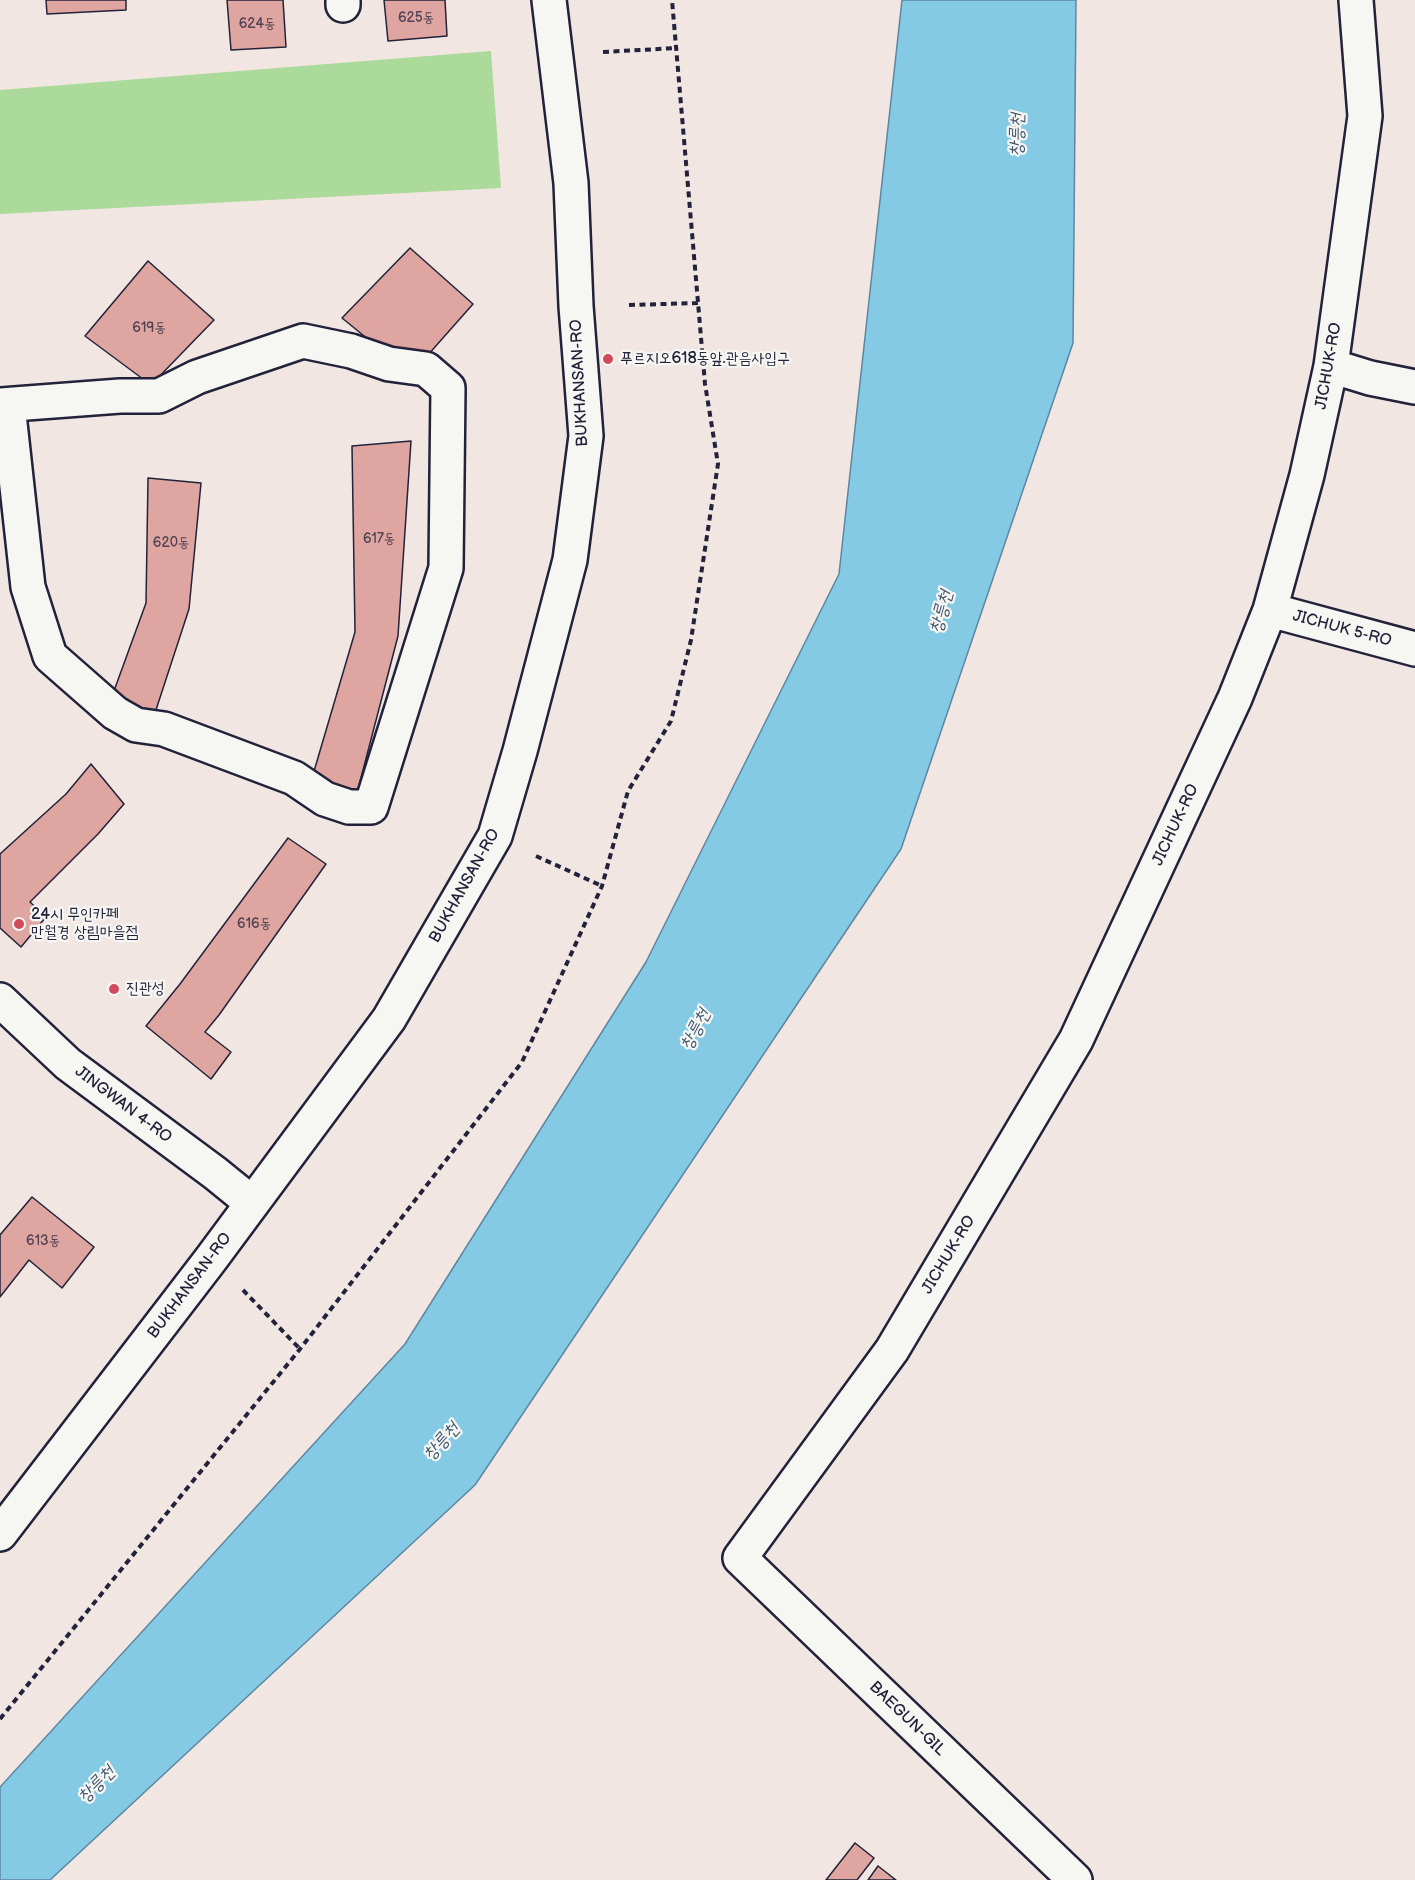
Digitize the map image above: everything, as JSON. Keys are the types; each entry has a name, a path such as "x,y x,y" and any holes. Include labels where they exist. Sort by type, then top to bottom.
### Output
{"street":[{"name":"BUKHANSAN-RO","path":"0,1534 211,1259 389,1019 495,836 520,751 570,560 586,436 576,306 571,183 549,0"},
{"name":"JICHUK-RO","path":"740,1558 892,1350 1076,1040 1235,698 1270,610 1307,474 1331,366 1365,116 1356,0"},
{"path":"303,341 351,351 389,364 426,369 448,388 446,568 371,807 349,807 325,799 294,778 164,729 136,725 115,713 50,656 14,588 4,405 120,396 159,396 197,378 303,341"},
{"path":"1331,366 1370,378 1415,387"},
{"name":"JICHUK 5-RO","path":"1270,610 1415,649"},
{"name":"JINGWAN 4-RO","path":"0,1000 68,1064 252,1203"},
{"name":"BAEGUN-GIL","path":"740,1558 1075,1880"}],"path":[{"path":"603,52 677,48"},
{"path":"629,305 698,303"},
{"path":"536,856 602,886"},
{"path":"243,1290 300,1349"}],"green space":[{"path":"491,51 501,188 0,214 0,90"}],"water":[{"name":"창릉천","path":"902,0 1076,0 1073,343 901,849 475,1485 50,1880 0,1880 0,1787 405,1344 646,962 839,574"}],"building":[{"path":"46,0 126,0 126,10 47,14"},
{"path":"227,0 283,0 286,47 231,50"},
{"path":"384,0 445,0 447,36 388,41"},
{"path":"410,248 473,304 427,356 385,353 342,318"},
{"path":"148,261 214,320 151,385 85,336"},
{"path":"411,441 398,636 356,797 312,778 355,632 352,446"},
{"path":"148,478 201,483 189,609 153,719 111,699 146,603"},
{"path":"91,764 124,804 98,834 30,902 46,917 21,947 0,928 0,854 66,794"},
{"path":"288,838 326,864 205,1032 231,1052 211,1079 146,1026 180,984"},
{"path":"32,1197 94,1247 62,1288 29,1260 0,1297 0,1235"},
{"path":"855,1843 874,1858 857,1880 826,1880"},
{"path":"878,1866 896,1880 868,1880"}],"place":[{"name":"푸르지오618동앞.관음사입구","path":"608,359"},
{"name":"24시 무인카페 만월경 상림마을점","path":"19,924"},
{"name":"진관성","path":"114,989"}]}
